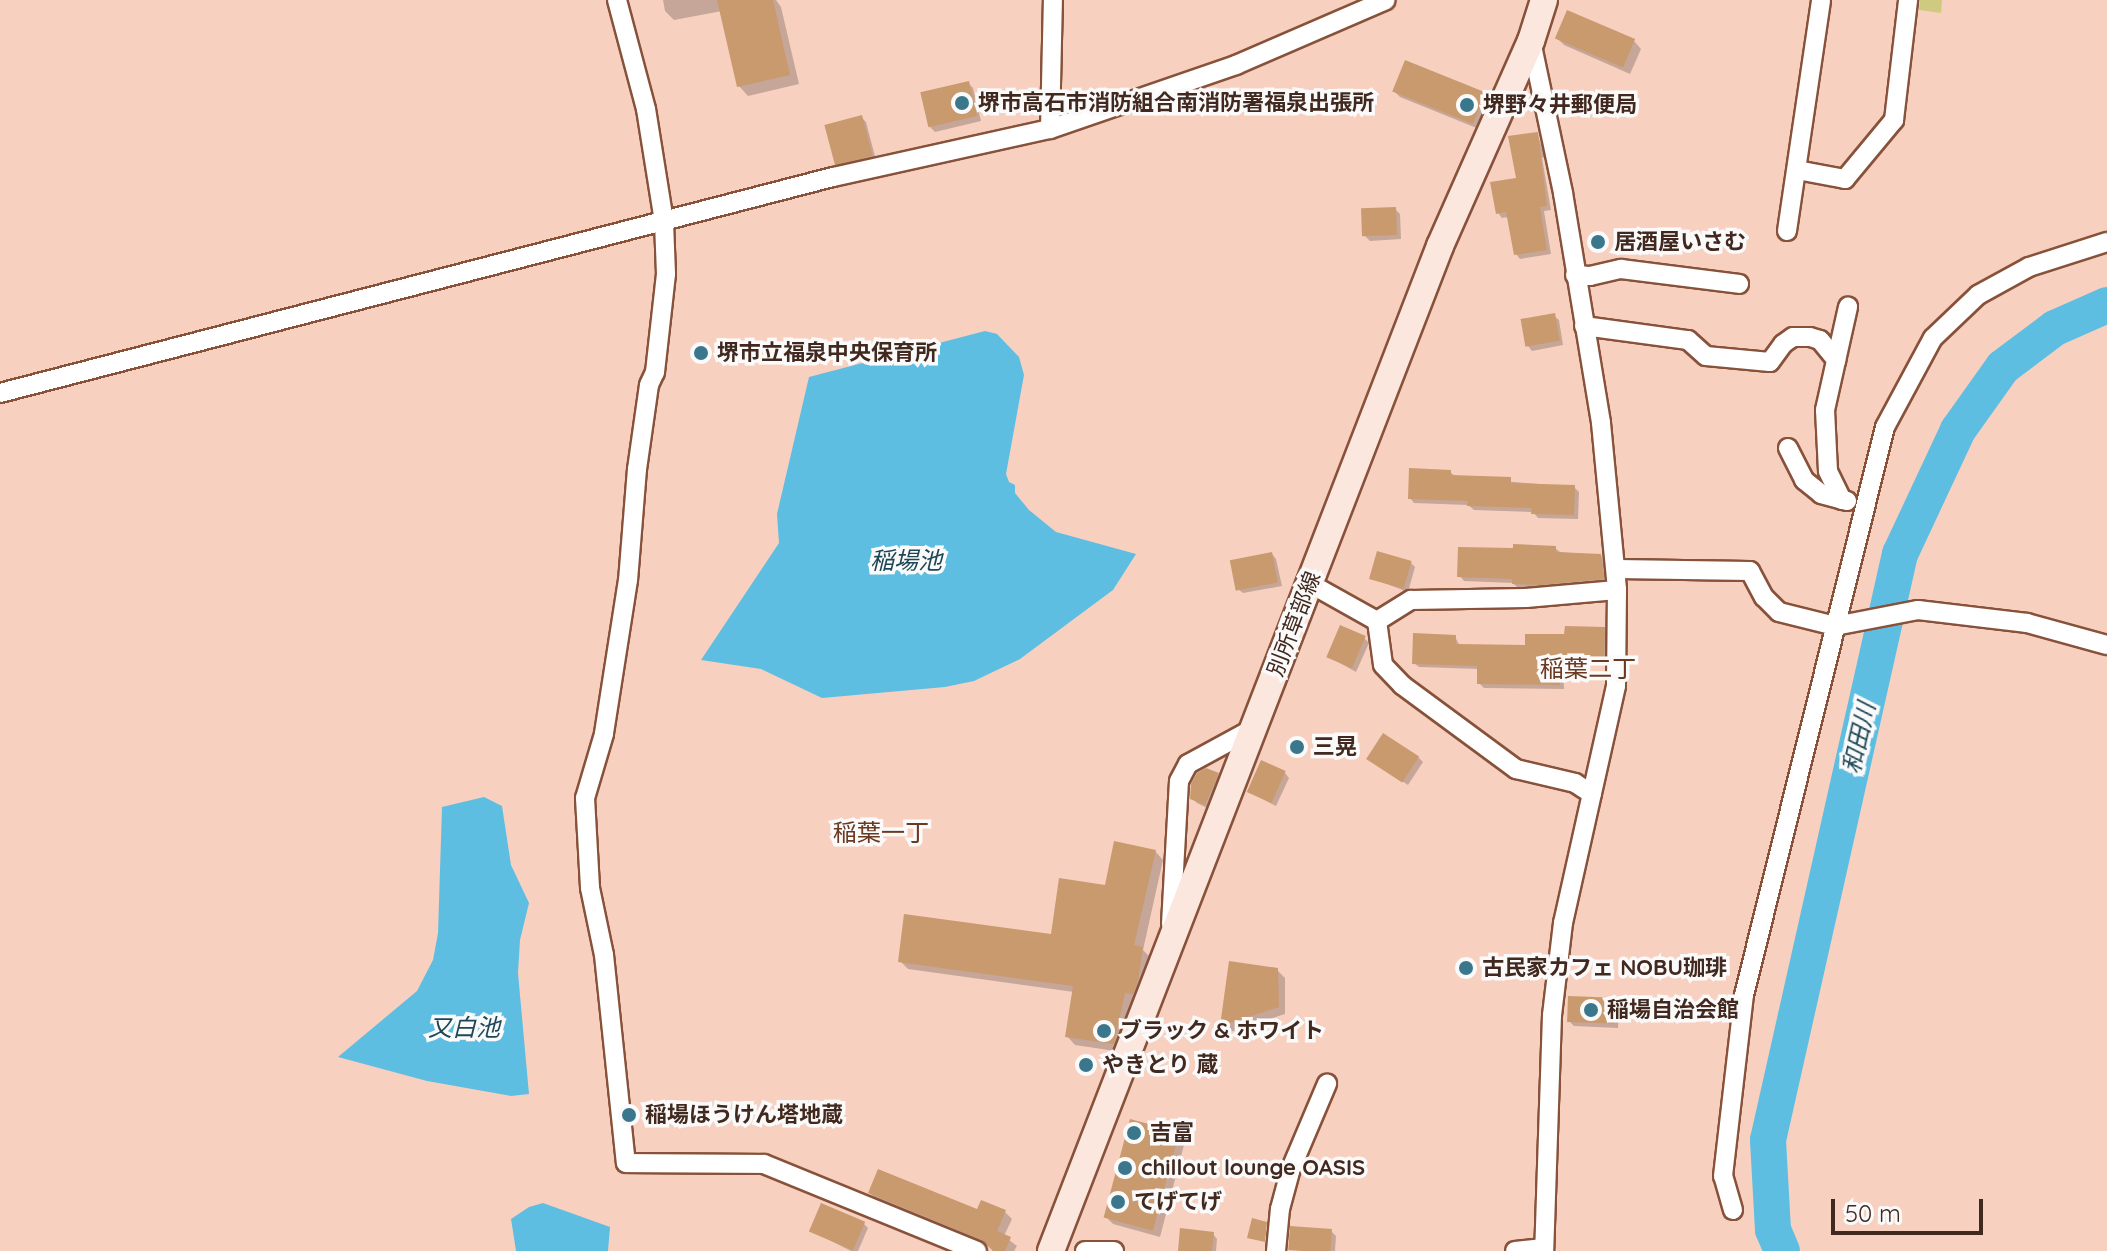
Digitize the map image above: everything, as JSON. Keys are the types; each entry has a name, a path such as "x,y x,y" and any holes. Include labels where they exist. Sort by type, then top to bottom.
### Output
{"main road":[{"name":"別所草部線","path":"1051,1251 1440,246 1531,41 1544,0"}],"street":[{"path":"617,0 646,109 664,222 666,274 655,372 649,385 637,469 628,580 604,734 591,773 584,823 590,888 604,955 626,1163 764,1164 977,1251"},
{"path":"1050,129 1053,0"},
{"path":"0,393 833,177 1050,129 1236,65 1386,0"},
{"path":"1787,231 1821,0"},
{"path":"1797,170 1845,179 1894,120 1908,0"},
{"path":"1515,1251 1544,1249 1552,1015 1563,923 1616,686 1617,569 1601,423 1563,193 1531,41"},
{"path":"1733,1210 1723,1176 1728,1112 1744,995 1885,427 1933,338 1978,295 2029,267 2107,242"},
{"path":"1575,275 1590,276 1621,269 1739,284"},
{"path":"1842,500 1828,471 1825,410 1848,307"},
{"path":"1584,326 1688,340 1706,356 1770,362 1783,344 1793,337 1810,337 1820,340 1836,360"},
{"path":"1788,448 1804,480 1821,494 1865,508"},
{"path":"1617,569 1750,571 1764,597 1779,612 1835,626 1918,610 2027,623 2107,645"},
{"path":"1309,583 1377,621"},
{"path":"1377,621 1411,600 1526,598 1617,590"},
{"path":"1377,621 1383,665 1402,685 1516,769 1575,783 1592,794"},
{"path":"1170,946 1179,781 1188,764 1254,728"},
{"path":"1276,1251 1280,1209 1290,1171 1327,1084"},
{"path":"1085,1251 1114,1251"}],"shaded area":[{"path":"1920,0 1942,0 1941,13 1919,10"}],"water":[{"name":"稲場池","path":"985,331 997,334 1019,357 1024,375 1006,474 1009,482 1015,485 1015,493 1029,510 1056,532 1136,554 1113,590 1020,659 974,681 945,687 822,698 761,669 701,660 779,543 777,514 809,377"},
{"name":"又白池","path":"484,797 502,806 511,865 529,903 520,940 518,973 529,1094 511,1096 427,1081 338,1057 417,991 433,960 438,933 442,807"},
{"path":"543,1203 610,1227 608,1251 516,1251 511,1219 529,1207"}],"building":[{"path":"717,0 773,0 790,75 737,87"},
{"path":"1567,10 1635,39 1623,67 1555,39"},
{"path":"1405,60 1486,93 1473,124 1392,92"},
{"path":"969,81 977,116 928,127 920,92"},
{"path":"862,115 873,156 835,166 824,125"},
{"path":"1538,132 1547,206 1540,207 1547,250 1514,255 1506,212 1496,214 1490,182 1516,178 1508,136"},
{"path":"1396,207 1397,235 1362,236 1361,208"},
{"path":"1555,313 1560,341 1525,347 1521,319"},
{"path":"1409,468 1451,470 1451,475 1511,477 1511,483 1575,485 1574,515 1531,514 1532,508 1467,506 1468,501 1408,499"},
{"path":"1513,544 1556,546 1556,552 1601,554 1604,579 1541,585 1512,584 1512,579 1457,577 1458,547 1513,548"},
{"path":"1377,551 1412,561 1404,589 1369,579"},
{"path":"1272,552 1278,582 1236,591 1230,560"},
{"path":"1340,625 1366,636 1352,668 1326,657"},
{"path":"1565,626 1605,627 1604,657 1559,656 1560,685 1477,684 1477,666 1412,664 1413,633 1456,635 1456,644 1525,645 1525,634 1564,634"},
{"path":"1383,733 1419,756 1402,782 1366,759"},
{"path":"1261,760 1286,771 1271,803 1247,792"},
{"path":"1206,768 1219,773 1205,805 1190,799 1191,784 1197,773"},
{"path":"1114,841 1156,850 1134,945 1143,947 1138,981 1133,994 1125,993 1114,1044 1065,1037 1073,986 898,962 904,914 1051,934 1059,878 1105,885"},
{"path":"1229,961 1278,968 1279,1007 1220,1026"},
{"name":"稲場自治会館","path":"1568,996 1615,998 1614,1024 1567,1022"},
{"path":"1130,1119 1179,1132 1153,1231 1104,1218"},
{"path":"878,1169 977,1209 981,1200 1006,1210 997,1231 1011,1237 1005,1251 993,1251 982,1240 868,1193"},
{"path":"821,1203 865,1222 853,1250 809,1232"},
{"path":"1252,1218 1267,1222 1265,1242 1247,1238"},
{"path":"1290,1226 1332,1229 1330,1251 1288,1250"},
{"path":"1180,1228 1214,1232 1212,1251 1178,1251"}],"waterway":[{"name":"和田川","path":"1782,1251 1773,1230 1768,1140 1900,554 1958,430 2003,367 2055,328 2107,305"}],"place":[{"name":"堺市高石市消防組合南消防署福泉出張所","path":"962,103"},
{"name":"堺野々井郵便局","path":"1467,105"},
{"name":"居酒屋いさむ","path":"1598,242"},
{"name":"堺市立福泉中央保育所","path":"701,353"},
{"name":"三晃","path":"1297,747"},
{"name":"古民家カフェ NOBU珈琲","path":"1466,968"},
{"name":"稲場自治会館","path":"1591,1010"},
{"name":"ブラック & ホワイト","path":"1104,1031"},
{"name":"やきとり 蔵","path":"1086,1065"},
{"name":"稲場ほうけん塔地蔵","path":"629,1115"},
{"name":"吉富","path":"1134,1133"},
{"name":"chillout lounge OASIS","path":"1125,1168"},
{"name":"てげてげ","path":"1118,1202"}],"district":[{"name":"稲葉二丁","path":"1588,669"},
{"name":"稲葉一丁","path":"881,833"}]}
